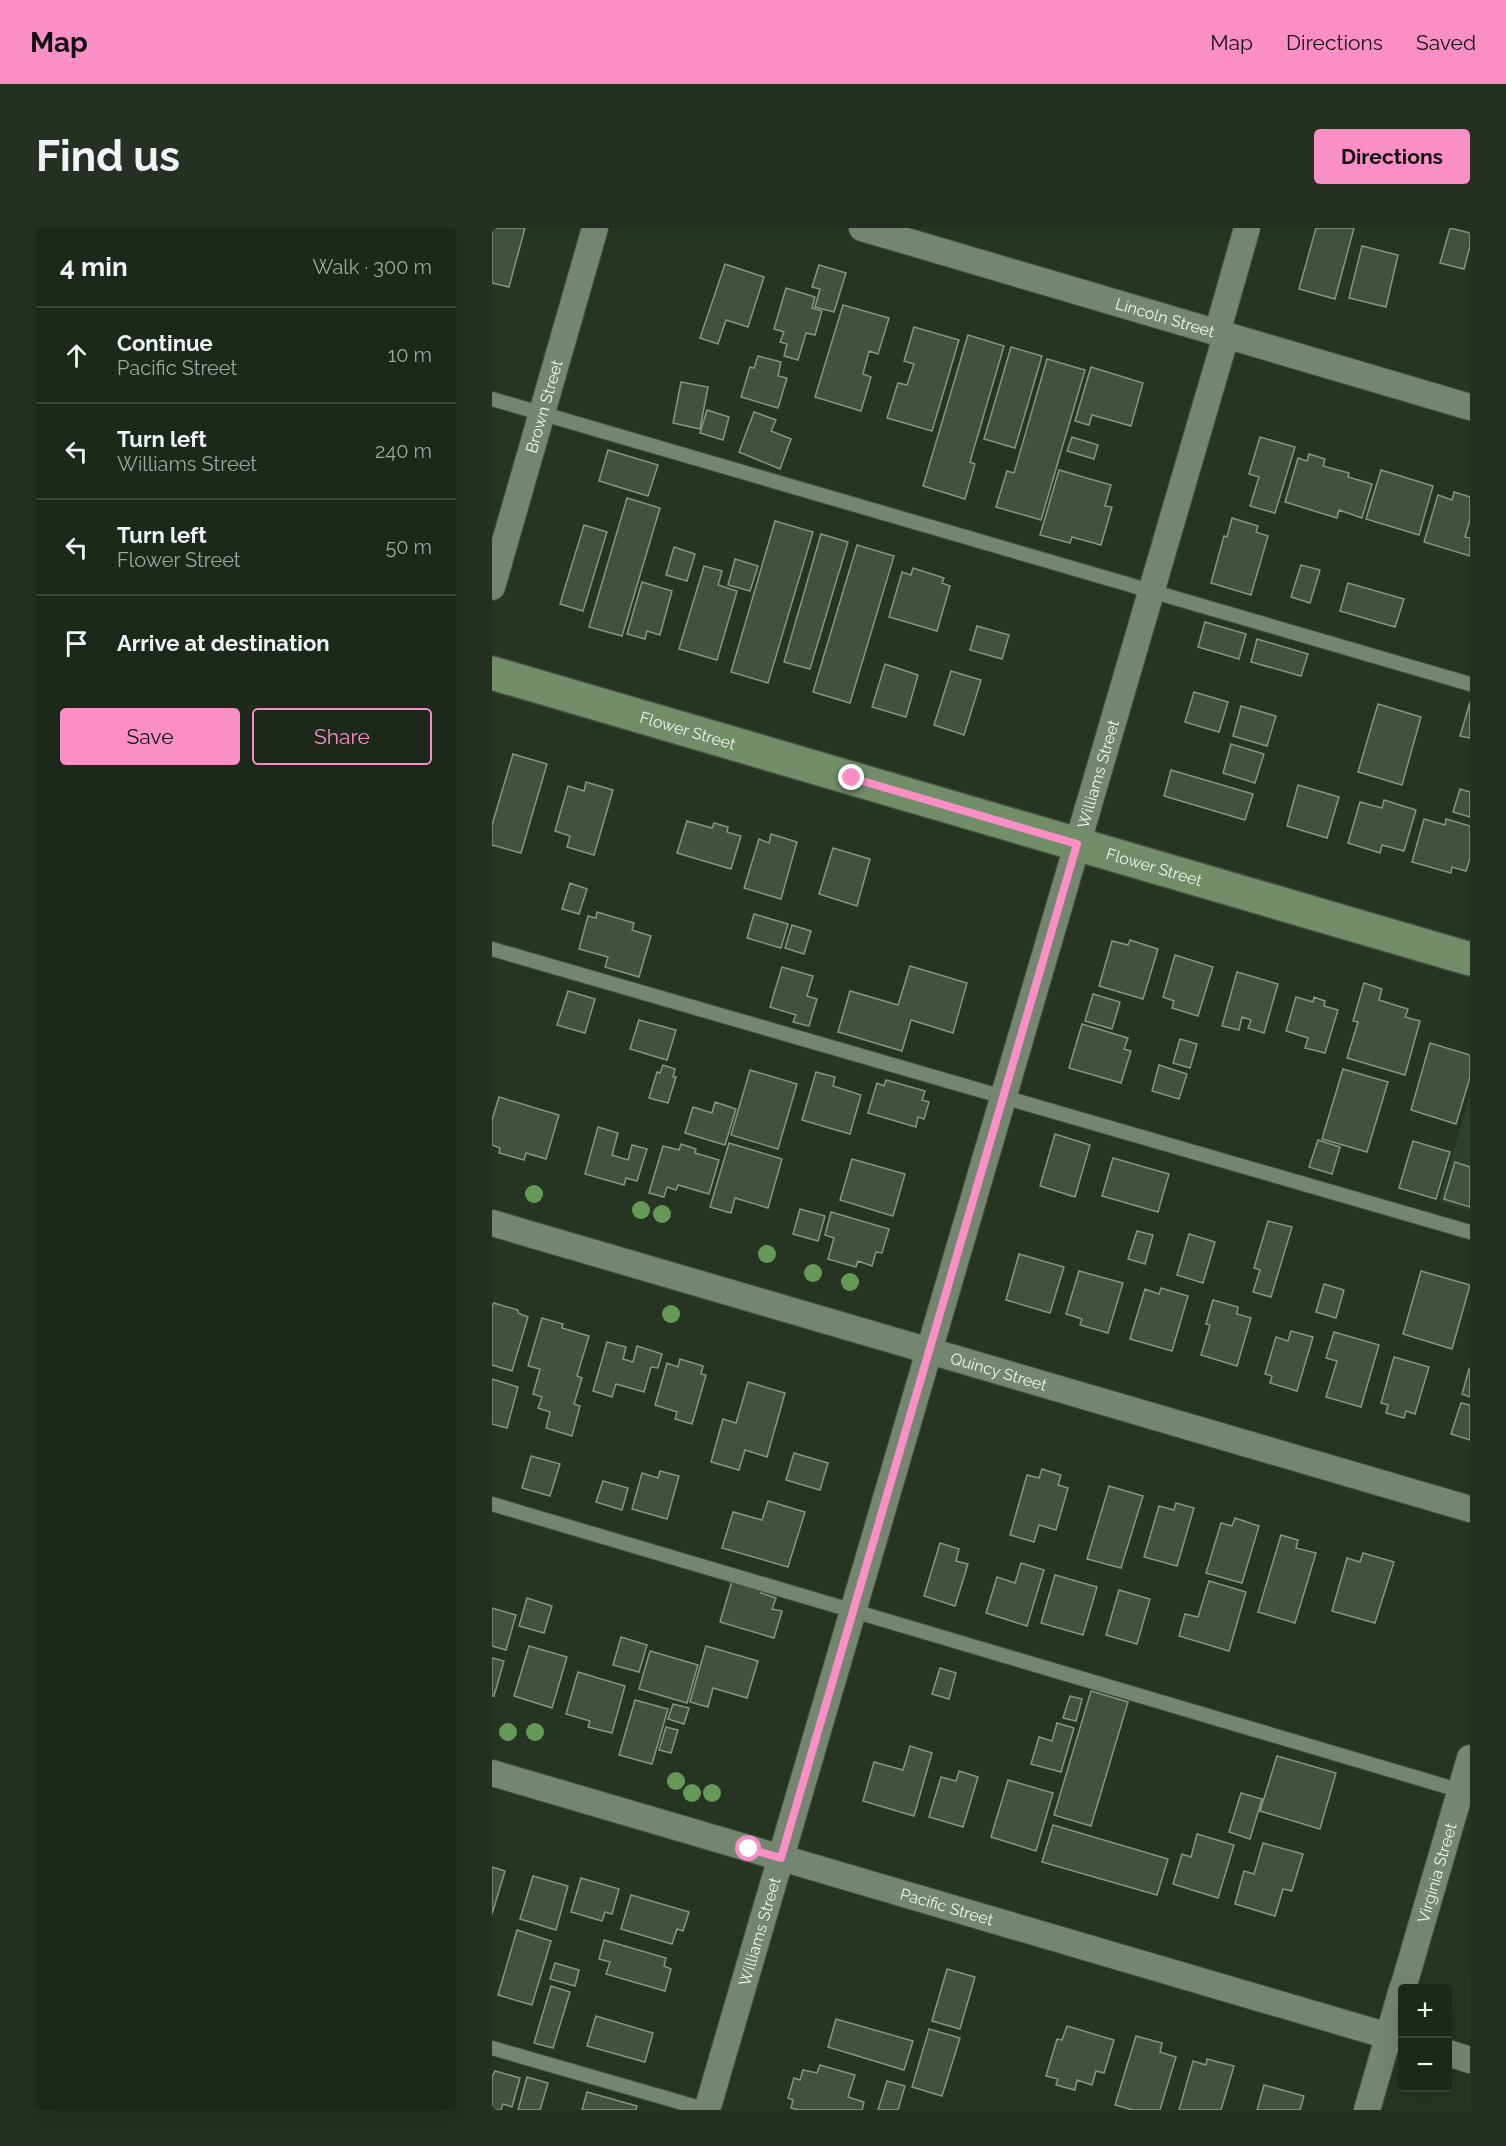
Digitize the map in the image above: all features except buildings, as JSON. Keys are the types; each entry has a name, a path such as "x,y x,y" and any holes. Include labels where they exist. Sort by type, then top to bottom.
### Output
{"street":[{"name":"Brown Street","path":"492,587 595,228"},
{"name":"Lincoln Street","path":"862,228 1470,407"},
{"name":"Williams Street","path":"707,2110 1152,590 1247,228"},
{"name":"Flower Street","path":"492,673 1470,959"},
{"name":"Quincy Street","path":"492,1223 1470,1509"},
{"name":"Virginia Street","path":"1405,1984 1465,1792 1470,1758"},
{"name":"Pacific Street","path":"492,1773 1396,2038"},
{"name":"Virginia Street","path":"1367,2110 1396,2038"},
{"path":"1452,2054 1470,2060"}],"lane":[{"path":"492,399 1470,684"},
{"path":"492,949 1470,1232"},
{"path":"492,1503 1465,1792"},
{"path":"492,2048 707,2110"}],"shaded area":[{"path":"1470,1095 1470,1211 1439,1201"}],"route":[{"path":"749,1849 781,1858 1077,844 852,778"}]}
